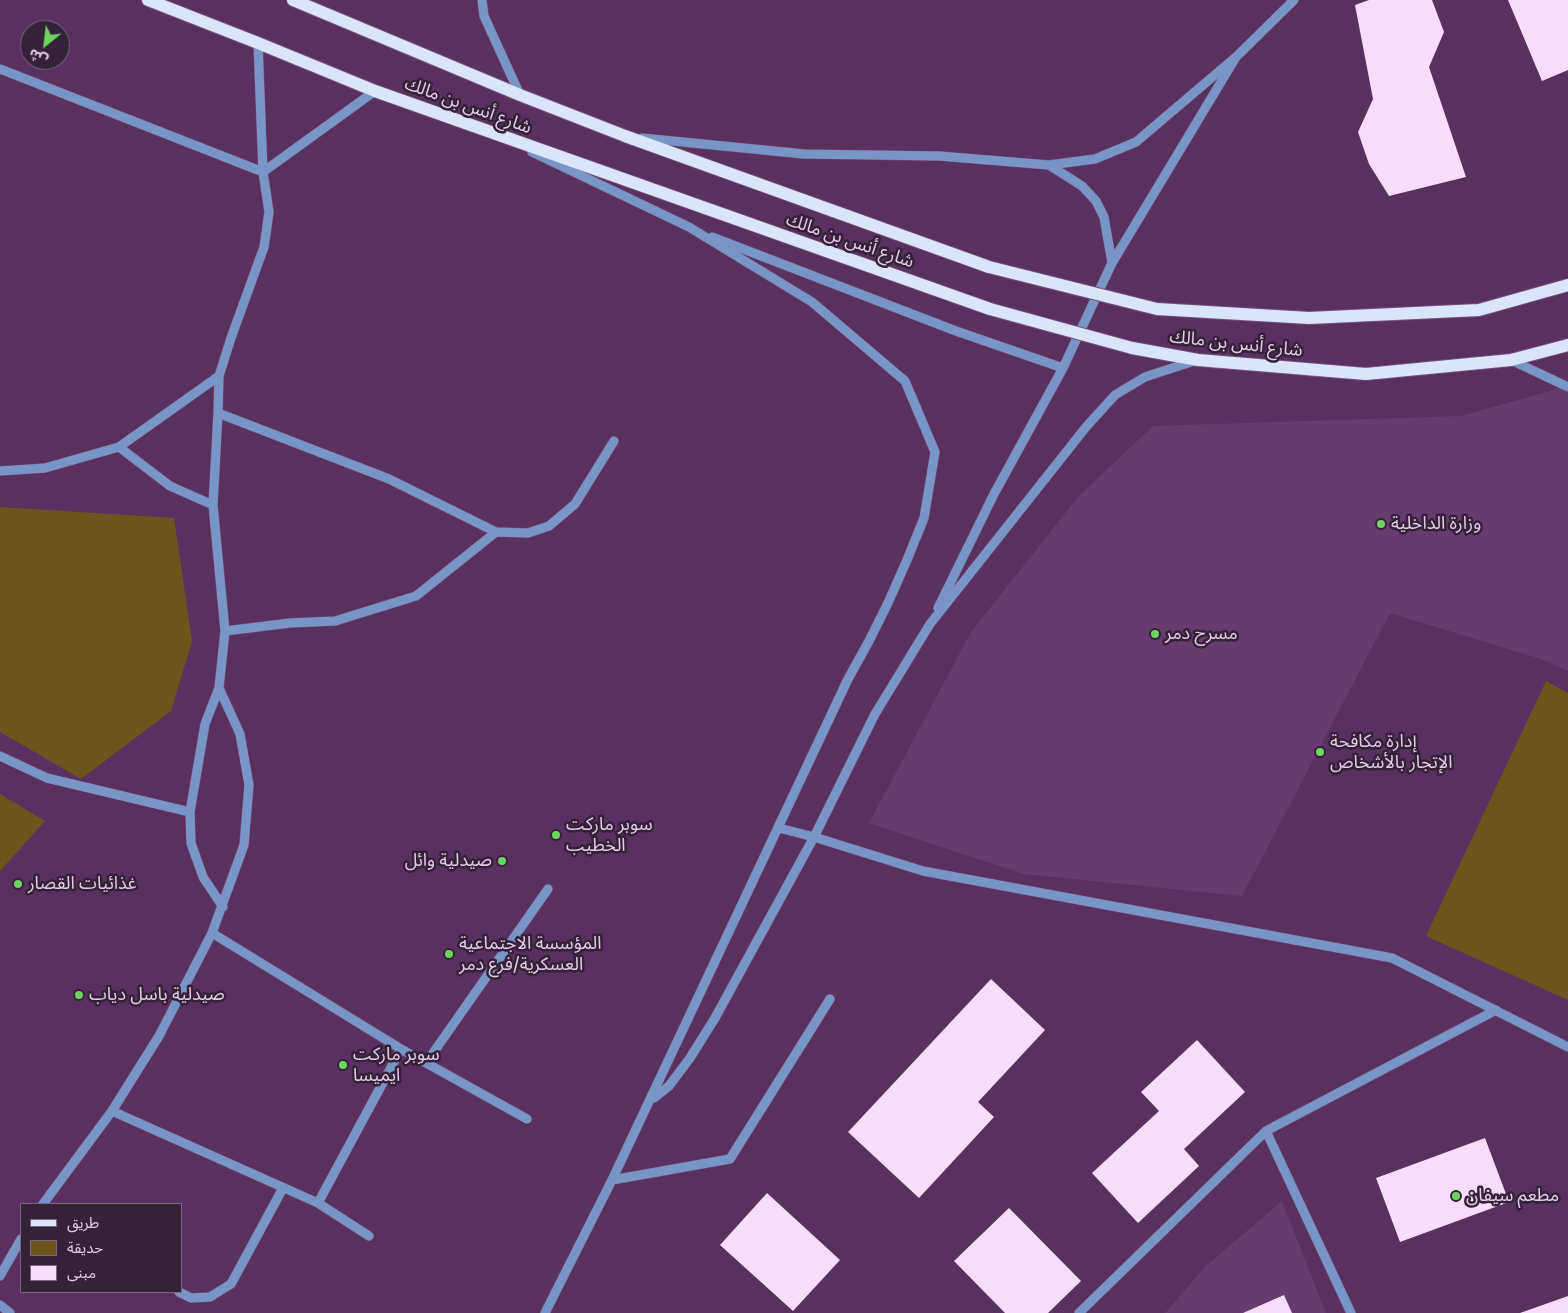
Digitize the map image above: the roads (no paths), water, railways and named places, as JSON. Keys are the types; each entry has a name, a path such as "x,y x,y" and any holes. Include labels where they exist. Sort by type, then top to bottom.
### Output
{"main road":[{"name":"شارع أنس بن مالك","path":"148,0 375,91 499,136 990,309 1132,348 1198,360 1366,374 1511,360 1568,345"},
{"name":"شارع أنس بن مالك","path":"301,1 520,94 626,136 989,267 1157,309 1309,318 1479,310 1568,286"}],"street":[{"path":"482,0 484,16 520,94"},
{"path":"626,136 804,154 939,156 1049,165 1095,159 1136,142 1236,58 1294,0"},
{"path":"222,907 203,877 191,843 190,812 206,724 219,688 225,631 213,506 219,376 264,247 269,212 263,172 258,43"},
{"path":"650,1102 669,1086 690,1058 715,1018 814,837 875,714 930,624 994,494 1063,368 1112,263 1236,58"},
{"path":"0,69 263,172"},
{"path":"263,172 375,91"},
{"path":"499,136 689,227 956,331 1063,368"},
{"path":"1049,165 1082,186 1096,201 1104,217 1112,263"},
{"path":"546,1313 650,1102 848,679 869,641 907,560 924,518 935,452 905,380 812,302 689,227"},
{"path":"930,624 1086,427 1116,395 1145,377 1198,360"},
{"path":"1511,360 1568,388"},
{"path":"0,471 45,468 119,447 219,376"},
{"path":"218,413 389,479 496,532 528,533 549,526 574,504 614,441"},
{"path":"119,447 170,486 213,506"},
{"path":"225,631 335,621 416,596 496,532"},
{"path":"44,1203 112,1111 159,1036 212,932 244,845 249,785 240,734 219,688"},
{"path":"0,756 47,778 190,812"},
{"path":"779,828 923,871 1392,958 1568,1047"},
{"path":"426,1063 548,889"},
{"path":"212,932 401,1049 527,1119"},
{"path":"612,1180 730,1159 830,999"},
{"path":"1079,1313 1266,1132 1496,1010"},
{"path":"318,1203 401,1049"},
{"path":"112,1111 318,1203 369,1236"},
{"path":"1266,1132 1350,1313"},
{"path":"181,1293 191,1298 210,1297 231,1284 283,1188"},
{"path":"0,1276 20,1241"},
{"path":"0,1305 10,1313"}],"place":[{"name":"وزارة الداخلية","path":"1381,524"},
{"name":"مسرح دمر","path":"1155,634"},
{"name":"إدارة مكافحة الإتجار بالأشخاص","path":"1320,752"},
{"name":"سوبر ماركت الخطيب","path":"556,835"},
{"name":"صيدلية وائل","path":"502,861"},
{"name":"غذائيات القصار","path":"18,884"},
{"name":"المؤسسة الاجتماعية العسكرية/فرع دمر","path":"449,954"},
{"name":"صيدلية باسل دياب","path":"79,995"},
{"name":"سوبر ماركت ايميسا","path":"343,1065"},
{"name":"مطعم سيفان","path":"1456,1196"}]}
